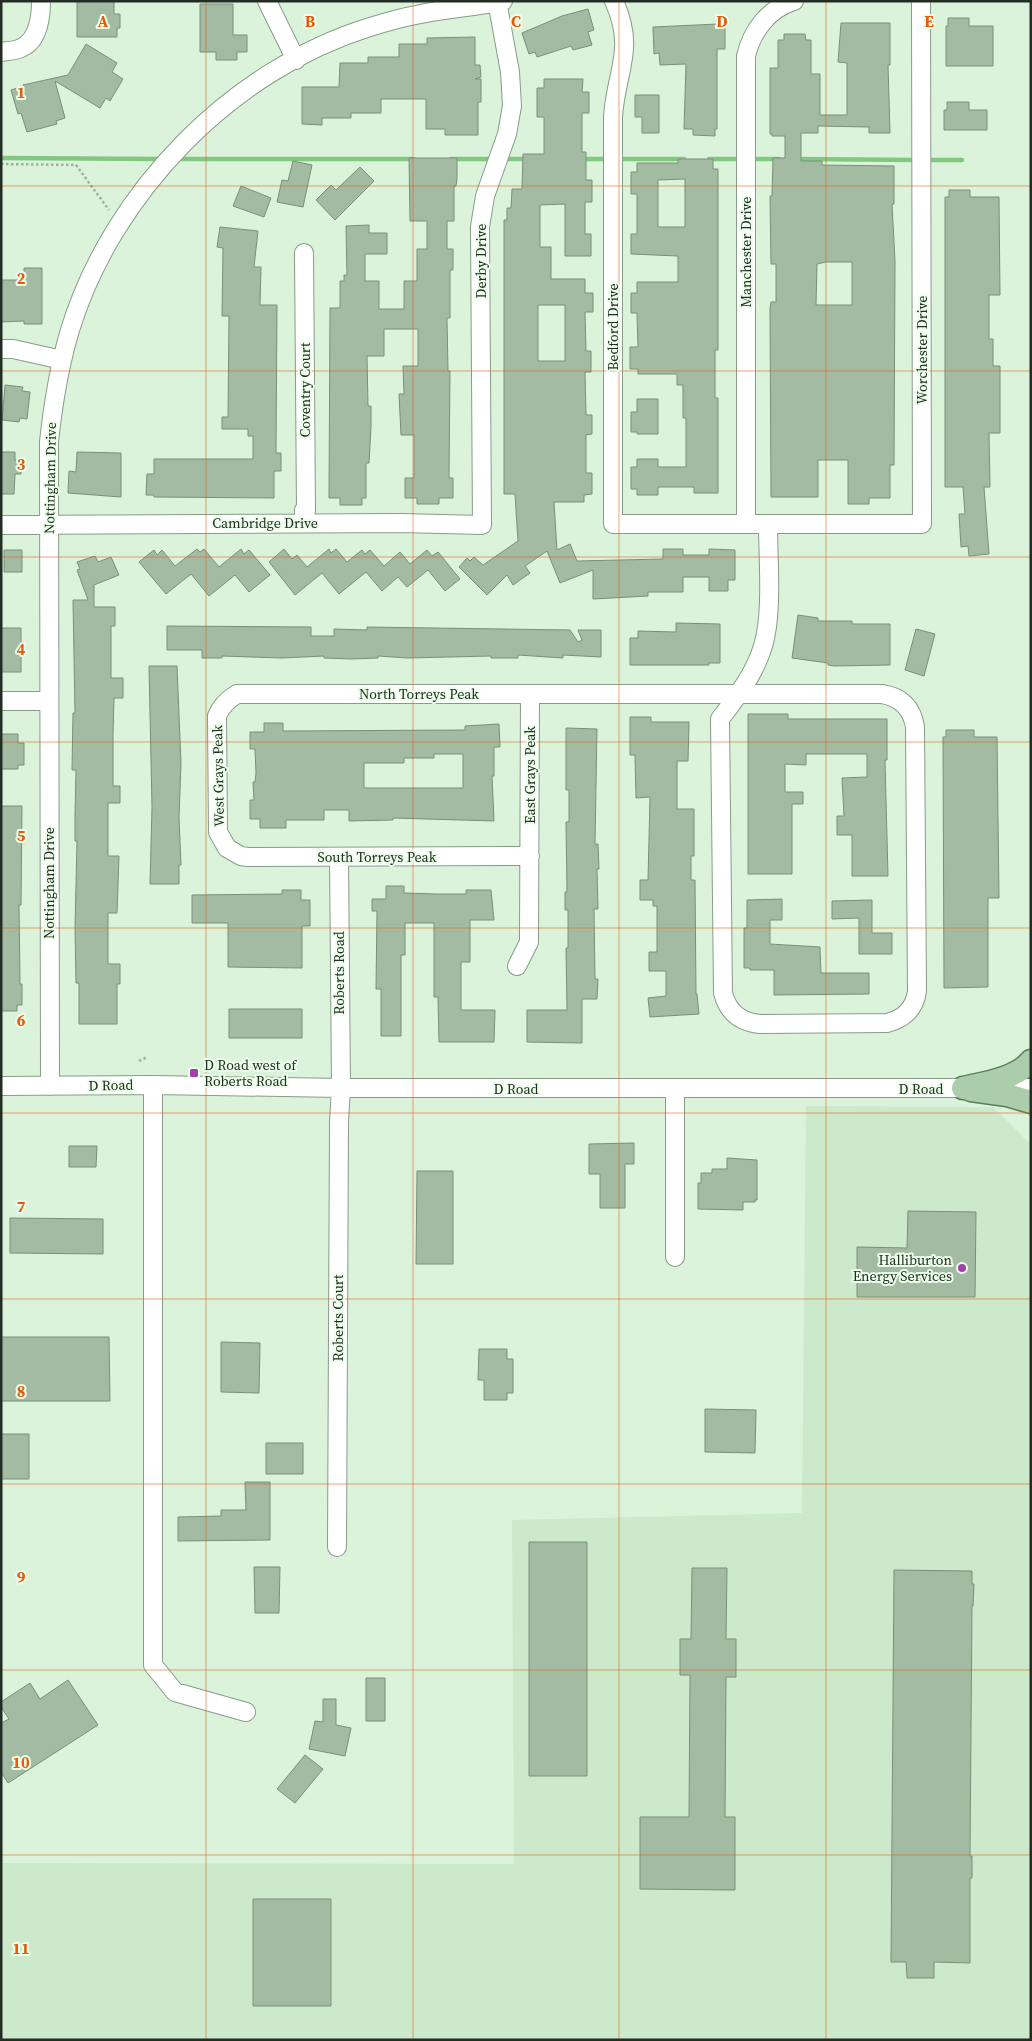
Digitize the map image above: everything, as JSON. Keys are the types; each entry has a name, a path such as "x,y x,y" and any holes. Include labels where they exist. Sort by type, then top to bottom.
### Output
{"main road":[{"path":"963,1088 1007,1076 1031,1061"},
{"path":"963,1088 1007,1095 1031,1102"}],"street":[{"path":"1,52 22,48 28,42 38,26 41,16 41,1"},
{"path":"267,1 296,60"},
{"name":"Bedford Drive","path":"614,1 621,16 625,45 613,117 614,524 746,524"},
{"name":"Manchester Drive","path":"746,524 746,56 751,40 760,24 778,8 794,1"},
{"name":"Worchester Drive","path":"746,524 922,524 921,1"},
{"name":"Nottingham Drive","path":"50,1086 49,442 62,360 73,322 92,275 109,241 145,187 189,138 221,110 267,76 321,47 369,28 420,14 499,2"},
{"name":"Derby Drive","path":"482,525 480,226 485,196 507,134 512,106 510,72 499,2"},
{"name":"Coventry Court","path":"304,253 306,511 304,510 304,523"},
{"path":"1,349 13,349 62,360"},
{"name":"Cambridge Drive","path":"1,525 304,523 482,525"},
{"path":"740,694 759,657 766,629 768,524"},
{"name":"North Torreys Peak","path":"225,703 237,694 740,694 882,694 898,698 912,714 915,727 918,990 913,1006 902,1018 887,1023 751,1023 735,1015 725,1002 722,993 720,718 740,694"},
{"name":"East Grays Peak","path":"517,966 529,942 530,694"},
{"path":"1,701 49,701"},
{"name":"West Grays Peak","path":"225,703 217,716 217,826 220,838 227,848"},
{"name":"South Torreys Peak","path":"227,848 241,856 248,857 530,856"},
{"name":"Roberts Road","path":"339,857 341,1088"},
{"path":"153,1085 152,1666 175,1692 246,1712"},
{"name":"D Road","path":"1,1086 153,1085 341,1088 675,1089 1031,1088"},
{"name":"Roberts Court","path":"337,1547 338,1122 341,1088"},
{"path":"675,1089 675,1257"}],"path":[{"path":"1,164 76,165 112,214"},
{"path":"139,1061 148,1057"}],"shaded area":[{"path":"806,1106 993,1107 1031,1145 1031,2040 1,2040 1,1863 514,1864 512,1520 802,1513"}],"building":[{"path":"77,1 114,1 114,14 120,14 120,28 117,28 117,37 77,37"},
{"path":"200,4 233,4 233,35 247,35 247,52 237,52 237,60 216,60 216,52 200,52"},
{"path":"588,9 594,30 588,32 592,45 573,50 571,46 537,57 535,52 529,54 522,33 562,16"},
{"path":"948,18 969,18 969,26 993,26 993,66 946,66 946,26 948,26"},
{"path":"841,23 890,23 890,65 888,65 890,133 869,133 869,127 818,126 818,133 801,133 801,161 822,161 822,165 894,166 894,204 892,204 895,261 894,465 890,465 890,498 869,498 869,504 848,504 848,460 818,460 818,497 771,497 770,309 771,302 776,302 776,264 771,264 770,196 772,196 773,158 785,158 785,136 772,136 770,134 770,68 778,68 778,40 784,40 784,34 805,34 806,40 811,40 811,74 820,74 820,115 847,115 847,63 838,62","holes":["852,262 852,305 816,305 817,264"]},
{"path":"718,24 717,28 725,28 725,49 717,49 717,129 715,129 715,136 693,135 693,129 684,129 686,64 660,65 659,53 654,54 653,27"},
{"path":"475,37 475,65 480,65 481,77 475,79 481,79 481,102 478,102 478,135 445,135 445,129 426,129 426,99 381,99 381,113 351,113 351,118 322,118 322,125 302,124 302,87 339,87 340,63 368,63 368,57 399,57 399,44 427,44 427,38"},
{"path":"86,44 117,63 112,72 123,79 110,101 106,98 100,108 55,81 65,118 56,121 57,124 27,132 21,113 18,114 11,90 23,85 68,75"},
{"path":"544,79 583,79 582,92 589,92 589,113 582,113 582,152 586,152 586,180 592,180 592,202 585,202 585,234 591,234 591,256 565,256 565,204 540,205 540,247 551,247 551,279 585,279 585,293 593,293 593,312 585,312 586,351 591,351 591,372 585,372 586,415 592,415 592,434 586,435 586,473 592,473 592,494 584,495 584,502 554,502 557,550 570,544 577,561 663,559 663,549 683,549 683,555 709,555 709,549 735,550 735,580 728,580 728,591 709,591 709,577 683,577 683,592 648,592 648,596 593,599 593,570 560,583 547,551 525,566 530,573 513,585 507,575 487,595 459,567 467,558 470,561 474,557 483,565 518,541 515,494 504,494 504,220 507,220 507,208 511,208 512,189 522,189 523,154 544,154 544,117 537,117 537,88 544,88","holes":["538,305 565,305 565,361 538,361"]},
{"path":"635,95 659,95 659,133 642,133 642,117 635,117"},
{"path":"947,102 969,102 969,110 987,110 987,130 944,130 944,110 947,110"},
{"path":"409,158 457,158 457,179 456,186 454,186 454,221 447,221 447,249 453,249 453,270 450,270 450,318 447,318 448,371 450,371 449,478 453,478 453,498 439,498 439,504 417,504 417,498 405,498 405,478 414,478 414,435 401,435 399,394 404,394 403,366 418,366 418,329 384,329 384,356 367,356 368,406 371,406 371,427 369,463 366,463 366,498 362,498 362,505 340,505 340,498 329,498 330,308 340,308 340,281 344,281 344,275 347,275 346,226 369,225 369,233 387,233 387,254 365,254 365,281 379,281 379,309 404,309 404,281 417,281 417,249 427,249 427,221 410,221"},
{"path":"678,159 713,159 713,169 718,169 718,350 715,350 715,398 718,398 718,493 694,493 694,487 658,487 658,495 637,495 637,489 631,489 631,467 637,467 637,459 658,459 658,467 686,467 686,418 683,418 683,385 677,385 677,374 638,374 638,369 630,369 630,347 638,347 637,313 631,313 631,293 637,293 637,282 678,282 678,256 631,254 631,234 637,234 637,194 631,194 631,172 637,172 637,163 678,163","holes":["685,179 685,227 658,227 658,180"]},
{"path":"293,161 312,165 303,207 277,202 282,180 288,181"},
{"path":"360,167 374,181 335,220 316,200 331,185 336,190"},
{"path":"241,186 271,198 264,217 233,206"},
{"path":"949,190 970,190 970,197 999,197 1000,295 989,295 989,339 993,339 993,366 1000,366 1000,433 989,433 990,487 984,487 989,554 969,556 968,546 961,547 959,514 965,514 963,487 945,487 945,197 949,197"},
{"path":"220,227 258,231 254,267 261,267 260,305 277,305 276,453 281,453 281,471 274,471 274,498 154,497 154,495 146,495 147,474 154,474 154,459 253,459 253,436 248,436 248,429 222,429 222,417 228,417 229,316 222,316 223,248 217,247"},
{"path":"24,268 42,268 42,324 24,324 24,321 1,322 1,280 24,280"},
{"path":"5,385 23,387 22,391 30,392 27,419 20,418 19,422 2,420"},
{"path":"637,399 658,399 658,434 637,434 637,432 631,432 631,412 637,412"},
{"path":"1,452 15,452 15,460 21,460 21,474 15,474 14,494 1,494"},
{"path":"77,452 121,453 121,497 68,493 69,471 76,472"},
{"path":"197,549 200,552 204,549 219,567 241,549 244,554 249,550 270,575 249,592 235,575 209,596 191,574 166,594 139,562 154,550 157,555 162,550 175,566"},
{"path":"284,549 292,559 297,555 307,567 329,549 331,553 336,549 347,562 362,550 365,554 370,550 384,566 400,552 410,564 427,550 432,556 438,552 460,579 445,591 428,570 407,587 398,577 382,591 366,572 339,594 322,573 295,595 269,562"},
{"path":"4,550 22,550 22,572 4,572"},
{"path":"95,556 98,562 111,557 119,575 94,585 94,607 115,607 115,626 111,626 111,678 123,678 123,698 114,698 113,733 113,786 120,786 120,803 108,803 108,856 119,856 117,913 108,913 108,964 120,964 120,984 117,984 117,1024 79,1024 79,983 76,983 76,770 72,770 73,713 75,713 73,600 88,600 77,570 80,569 77,562"},
{"path":"798,615 818,618 818,621 852,621 852,624 890,624 890,665 834,666 828,665 828,663 792,658"},
{"path":"676,623 720,624 720,663 709,663 709,665 630,665 630,638 638,638 638,631 676,632"},
{"path":"167,626 311,627 311,636 334,636 334,629 367,630 367,627 570,630 578,642 582,640 578,630 601,630 601,657 563,655 563,658 518,655 518,658 491,658 491,656 408,658 378,656 378,658 351,659 324,658 324,656 282,658 222,656 222,658 202,658 202,650 167,650"},
{"path":"1,628 21,628 21,672 1,672"},
{"path":"916,629 935,634 924,676 905,670"},
{"path":"149,666 177,666 181,763 179,818 181,865 179,865 179,884 150,884 152,807"},
{"path":"748,714 788,714 788,719 887,719 887,760 885,760 888,876 852,876 852,835 837,835 837,816 844,816 842,778 867,777 867,754 806,754 806,765 785,764 785,792 803,792 803,804 792,804 792,874 748,874"},
{"path":"630,717 651,717 651,722 689,722 688,761 677,761 677,809 694,809 694,856 691,856 691,880 695,880 696,994 699,1014 650,1017 648,998 666,996 666,971 649,971 649,952 657,952 657,906 653,906 653,900 640,900 640,880 648,880 650,797 636,798 635,755 630,755"},
{"path":"264,723 283,723 283,731 465,730 465,726 499,724 500,747 494,747 494,776 492,776 494,821 393,818 393,820 349,821 349,810 324,810 324,820 286,820 286,828 260,828 260,819 250,819 250,800 254,800 253,782 255,782 256,773 255,749 250,749 250,732 264,732","holes":["434,754 463,754 463,788 364,788 364,763 404,763 404,758 434,758"]},
{"path":"566,728 597,729 595,844 598,844 599,869 597,869 598,909 594,909 595,979 598,979 597,999 582,999 582,1043 527,1042 527,1010 567,1010 566,948 568,948 568,910 565,910 565,892 567,892 566,822 569,822 569,790 566,790"},
{"path":"946,730 974,730 974,737 997,737 999,898 988,898 988,987 944,988 943,737 946,737"},
{"path":"1,734 18,734 18,743 24,743 24,765 18,765 18,769 1,769"},
{"path":"1,806 22,806 21,905 19,905 22,1005 17,1005 17,1011 1,1011"},
{"path":"386,886 404,886 404,893 466,894 466,890 491,890 494,920 470,920 470,962 461,962 461,1010 495,1010 494,1042 439,1042 438,997 434,997 434,923 405,923 405,955 401,955 401,1036 381,1036 381,989 376,989 377,911 372,911 372,899 386,899"},
{"path":"282,890 301,890 301,900 310,900 310,926 302,926 302,968 228,967 228,923 192,923 192,895 282,894"},
{"path":"782,899 782,920 770,920 770,944 820,947 821,973 869,973 869,994 774,995 774,970 750,970 750,968 744,968 744,928 747,928 747,900"},
{"path":"872,900 872,933 892,933 892,954 859,954 859,918 832,919 832,901"},
{"path":"229,1009 302,1009 302,1038 229,1038"},
{"path":"634,1143 634,1164 625,1164 625,1208 600,1208 600,1174 589,1174 589,1144"},
{"path":"69,1146 97,1146 96,1167 69,1167"},
{"path":"727,1158 757,1160 757,1200 755,1202 743,1202 743,1210 698,1209 698,1183 701,1183 701,1173 712,1173 712,1169 727,1169"},
{"path":"417,1171 453,1171 453,1264 416,1264"},
{"path":"908,1211 976,1212 975,1297 857,1297 857,1247 907,1248"},
{"path":"10,1218 103,1219 103,1254 10,1253"},
{"path":"1,1337 109,1337 110,1401 1,1401"},
{"path":"221,1342 260,1343 259,1393 221,1392"},
{"path":"479,1349 507,1349 507,1359 513,1359 513,1393 507,1393 507,1400 484,1400 484,1380 478,1380"},
{"path":"705,1409 756,1410 755,1453 705,1452"},
{"path":"1,1434 29,1434 29,1479 1,1479"},
{"path":"266,1443 303,1443 303,1474 266,1474"},
{"path":"245,1482 270,1482 270,1540 178,1541 178,1517 221,1516 221,1510 246,1510"},
{"path":"529,1542 587,1542 587,1776 529,1776"},
{"path":"254,1567 280,1567 279,1613 255,1613"},
{"path":"692,1568 727,1568 726,1639 736,1639 736,1677 726,1677 725,1817 735,1817 735,1890 640,1889 640,1817 689,1817 690,1675 680,1675 680,1639 691,1639"},
{"path":"894,1570 972,1571 972,1584 974,1584 972,1606 970,1856 972,1856 972,1878 970,1878 970,1963 934,1962 934,1978 907,1978 906,1962 891,1962"},
{"path":"366,1678 385,1678 385,1721 366,1721"},
{"path":"68,1680 98,1725 8,1783 1,1772 1,1723 9,1719 1,1707 1,1702 30,1683 40,1699"},
{"path":"323,1699 336,1699 336,1725 351,1728 345,1756 309,1749 315,1721 323,1722"},
{"path":"305,1755 323,1769 295,1803 277,1789"},
{"path":"253,1899 331,1899 331,2006 253,2006"}],"waterway":[{"path":"1,158 164,159"},
{"path":"176,159 414,159"},
{"path":"451,159 494,159"},
{"path":"501,159 529,159"},
{"path":"581,159 609,159"},
{"path":"616,159 684,159"},
{"path":"709,159 741,159"},
{"path":"749,159 779,159"},
{"path":"796,159 919,160"},
{"path":"926,160 962,160"}],"place":[{"name":"D Road west of Roberts Road","path":"194,1073"},
{"name":"Halliburton Energy Services","path":"962,1268"}]}
